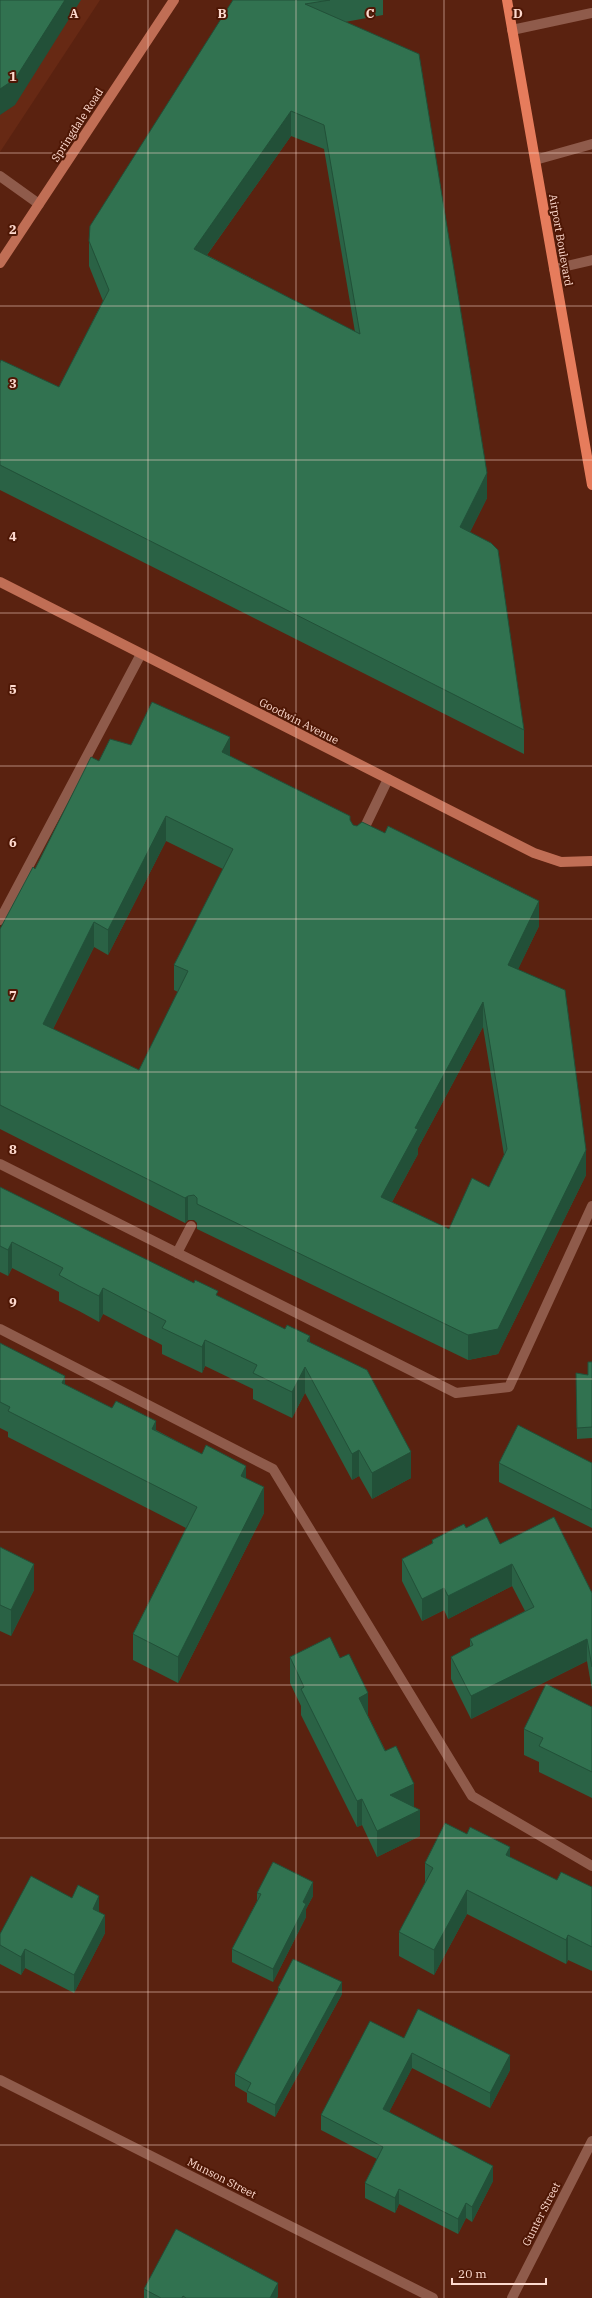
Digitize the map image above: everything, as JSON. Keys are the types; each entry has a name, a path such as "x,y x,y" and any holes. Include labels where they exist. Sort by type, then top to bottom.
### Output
{"main road":[{"name":"Airport Boulevard","path":"507,0 592,485"}],"street":[{"name":"Springdale Road","path":"0,263 174,0"},
{"path":"512,30 592,12"},
{"path":"535,160 592,144"},
{"path":"0,176 39,204"},
{"path":"554,269 592,260"},
{"name":"Goodwin Avenue","path":"0,582 534,853 561,862 592,861"},
{"path":"0,920 141,654"},
{"path":"356,844 388,779"},
{"path":"0,1164 456,1393 509,1387 592,1206"},
{"path":"177,1253 191,1226"},
{"path":"0,1329 273,1469 472,1796 592,1866"},
{"name":"Munson Street","path":"0,2080 433,2298"},
{"name":"Gunter Street","path":"512,2298 592,2141"}],"shaded area":[{"path":"0,0 100,0 0,152"}],"building":[{"path":"0,0 65,0 15,79 0,89"},
{"path":"233,0 330,0 305,4 419,54 487,473 460,527 491,543 498,550 524,730 0,465 1,360 59,387 109,290 89,241 90,226","holes":["291,111 324,125 360,334 194,249"]},
{"path":"152,702 230,737 222,752 350,816 350,820 353,825 357,826 362,822 385,833 388,826 539,901 508,965 565,990 586,1150 498,1329 468,1335 197,1204 197,1198 194,1195 185,1198 0,1105 0,929 33,867 35,869 91,757 99,761 110,739 131,745","holes":["166,816 233,849 174,965 188,971 139,1070 43,1024 94,922 108,930","483,1002 507,1149 489,1187 472,1178 449,1229 381,1197 418,1129 415,1128"]},
{"path":"0,1187 194,1283 195,1280 218,1291 216,1295 285,1329 287,1325 310,1336 307,1341 367,1370 411,1452 372,1473 359,1450 352,1454 305,1367 292,1392 253,1373 257,1365 205,1340 202,1347 162,1328 166,1321 103,1288 99,1296 79,1286 59,1275 63,1268 12,1242 8,1250 0,1246"},
{"path":"0,1343 65,1376 62,1383 112,1408 116,1401 156,1421 152,1429 202,1454 206,1445 246,1466 241,1476 264,1487 178,1657 133,1634 197,1507 8,1411 10,1407 0,1402"},
{"path":"588,1362 592,1362 592,1427 577,1428 576,1373 588,1375"},
{"path":"518,1425 592,1463 592,1510 499,1463"},
{"path":"487,1517 500,1544 554,1517 592,1593 592,1667 587,1639 471,1696 451,1657 473,1645 470,1639 534,1607 512,1564 448,1596 444,1588 422,1599 402,1559 433,1543 432,1540 464,1524 466,1528"},
{"path":"0,1547 34,1564 11,1610 0,1605"},
{"path":"330,1637 340,1658 349,1654 368,1693 359,1698 385,1751 396,1746 414,1784 390,1795 420,1810 377,1831 362,1799 357,1801 301,1689 304,1687 290,1657"},
{"path":"546,1684 592,1707 592,1772 539,1746 543,1738 524,1729"},
{"path":"445,1823 467,1834 470,1827 510,1847 506,1855 557,1880 561,1872 592,1887 592,1947 568,1935 566,1940 467,1890 434,1950 399,1932 433,1868 425,1863"},
{"path":"273,1862 313,1882 303,1902 306,1904 273,1969 232,1949 261,1894 257,1893"},
{"path":"31,1876 72,1898 78,1885 99,1896 93,1909 105,1915 74,1975 25,1949 21,1957 0,1945 0,1934"},
{"path":"293,1959 342,1982 275,2105 247,2091 251,2083 235,2074 280,1989 278,1988"},
{"path":"418,2009 510,2055 490,2093 412,2053 383,2109 493,2166 472,2207 466,2203 458,2219 399,2189 395,2198 365,2183 383,2147 321,2115 370,2021 404,2038"},
{"path":"176,2229 278,2283 270,2298 186,2298 183,2296 182,2298 161,2298 144,2289"}]}
